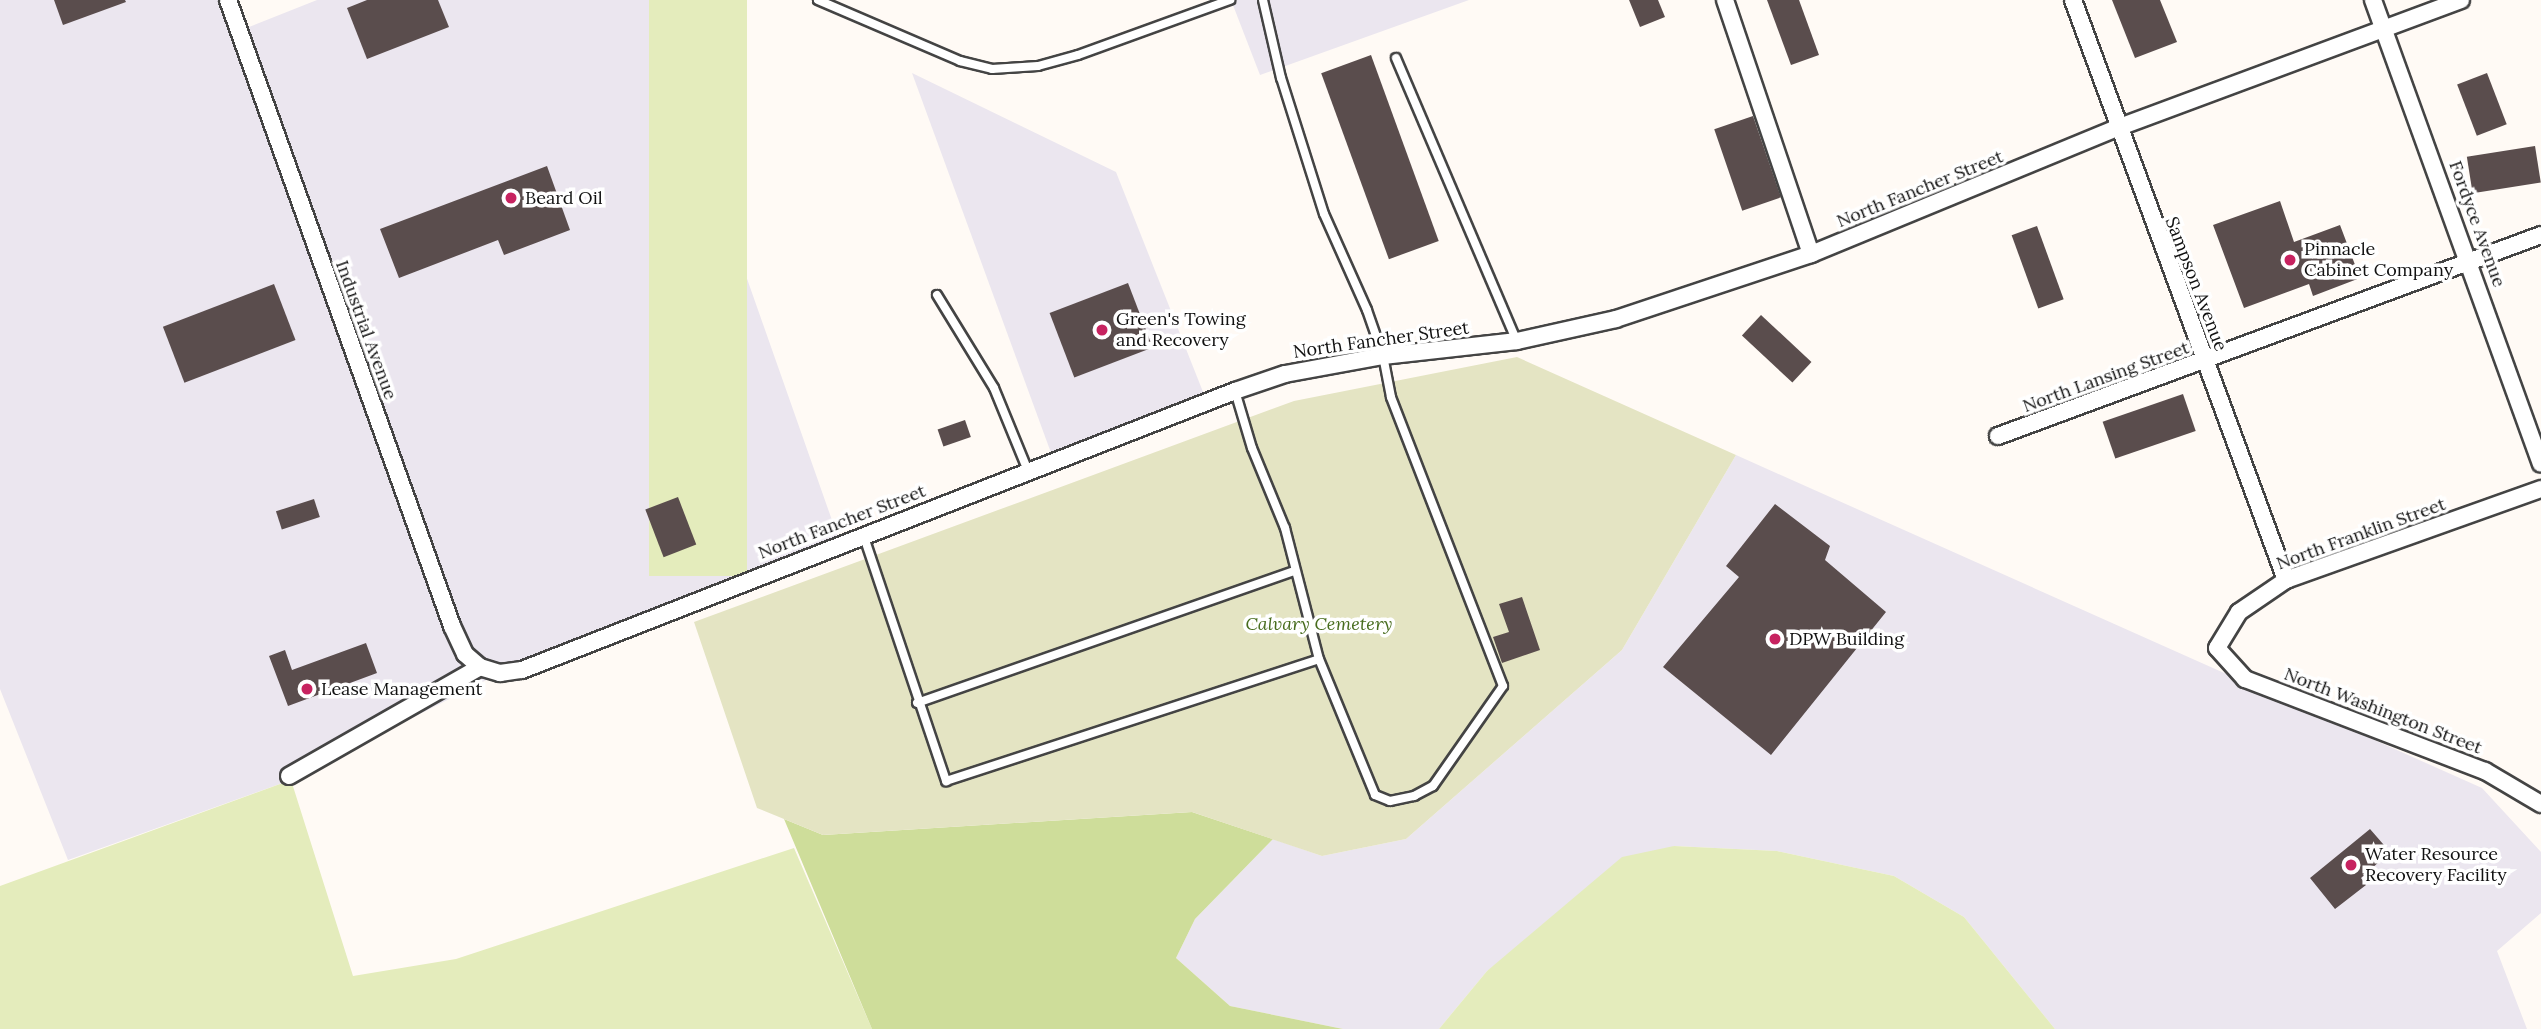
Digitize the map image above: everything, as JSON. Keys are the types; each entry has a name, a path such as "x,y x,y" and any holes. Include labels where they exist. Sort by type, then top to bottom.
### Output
{"street":[{"name":"Industrial Avenue","path":"228,0 452,626 465,654 480,667"},
{"path":"1725,0 1811,254"},
{"name":"Sampson Avenue","path":"2073,0 2117,128 2286,580"},
{"name":"Fordyce Avenue","path":"2372,0 2471,262 2541,463"},
{"name":"North Fancher Street","path":"480,667 500,673 522,670 863,534 1285,374 1383,356 1517,341 1616,319 1811,254 2117,128 2384,31 2461,0"},
{"name":"North Lansing Street","path":"1998,436 2541,235"},
{"name":"North Franklin Street","path":"2217,648 2239,612 2286,580 2541,489"},
{"name":"North Washington Street","path":"2217,648 2245,679 2485,771 2541,804"},
{"path":"289,776 480,667"}],"lane":[{"path":"818,0 960,61 992,69 1038,66 1078,55 1230,0"},
{"path":"1235,391 1252,448 1285,528 1293,571 1319,659 1375,795 1390,801 1433,786 1503,686 1391,397 1383,356 1324,214 1280,78 1263,0"},
{"path":"1396,58 1517,341"},
{"path":"937,295 994,388 1028,471"},
{"path":"863,534 917,703 946,781 1319,659"},
{"path":"917,703 1293,571"}],"shaded area":[{"path":"0,0 228,0 239,31 317,0 649,0 840,543 500,673 291,780 68,860 0,689"},
{"path":"1231,0 1469,0 1260,75"},
{"path":"912,73 1116,172 1207,402 1054,461"},
{"path":"1736,455 2482,788 2541,852 2541,913 2497,951 2527,1029 2055,1029 1964,917 1894,876 1777,851 1674,846 1487,971 1439,1029 1343,1029 1230,1006 1176,958 1195,919 1273,839 1322,856 1406,839 1622,650"}],"green space":[{"path":"649,0 747,0 747,576 649,576"},
{"name":"Calvary Cemetery","path":"1517,357 1736,455 1622,650 1406,839 1322,856 1192,812 823,835 757,808 694,622 1294,401"},
{"path":"291,780 353,976 456,959 794,848 872,1029 0,1029 0,886"},
{"path":"1192,812 1273,839 1195,919 1176,958 1230,1006 1343,1029 872,1029 784,819 823,835"},
{"path":"1674,846 1777,851 1894,876 1964,917 2055,1029 1439,1029 1487,971 1622,857"}],"building":[{"path":"54,0 125,0 126,2 63,25"},
{"path":"367,0 438,0 449,27 367,59 347,8"},
{"path":"1629,0 1658,0 1665,17 1640,27"},
{"path":"1767,0 1799,0 1819,55 1791,65"},
{"path":"2112,0 2160,0 2177,42 2135,58"},
{"path":"1371,55 1439,241 1389,259 1321,73"},
{"path":"2487,73 2507,124 2477,136 2457,84"},
{"path":"1753,116 1781,197 1742,211 1714,129"},
{"path":"2535,146 2541,183 2473,193 2467,157"},
{"name":"Beard Oil","path":"547,166 570,230 504,255 498,240 399,278 380,229"},
{"name":"Pinnacle Cabinet Company","path":"2280,201 2294,242 2340,225 2360,278 2313,296 2309,284 2244,308 2213,225"},
{"path":"2037,226 2064,299 2038,309 2012,235"},
{"name":"Green's Towing and Recovery","path":"1128,283 1153,347 1074,378 1050,313"},
{"path":"274,284 296,340 184,383 163,327"},
{"path":"1761,315 1811,362 1792,383 1742,335"},
{"path":"2183,394 2196,431 2115,459 2103,422"},
{"path":"965,420 971,437 943,446 938,429"},
{"path":"678,497 696,545 664,557 645,510"},
{"path":"314,499 320,517 282,529 276,511"},
{"name":"DPW Building","path":"1775,504 1830,546 1825,560 1886,612 1771,755 1663,667 1739,577 1726,566"},
{"path":"1522,597 1540,650 1502,663 1493,637 1509,632 1499,604"},
{"name":"Lease Management","path":"366,643 377,673 288,706 269,656 285,650 292,670"},
{"name":"Water Resource Recovery Facility","path":"2370,829 2390,852 2361,878 2366,885 2335,909 2310,878"}],"place":[{"name":"Beard Oil","path":"511,198"},
{"name":"Pinnacle Cabinet Company","path":"2290,260"},
{"name":"Green's Towing and Recovery","path":"1102,330"},
{"name":"DPW Building","path":"1775,639"},
{"name":"Lease Management","path":"307,689"},
{"name":"Water Resource Recovery Facility","path":"2351,865"}]}
